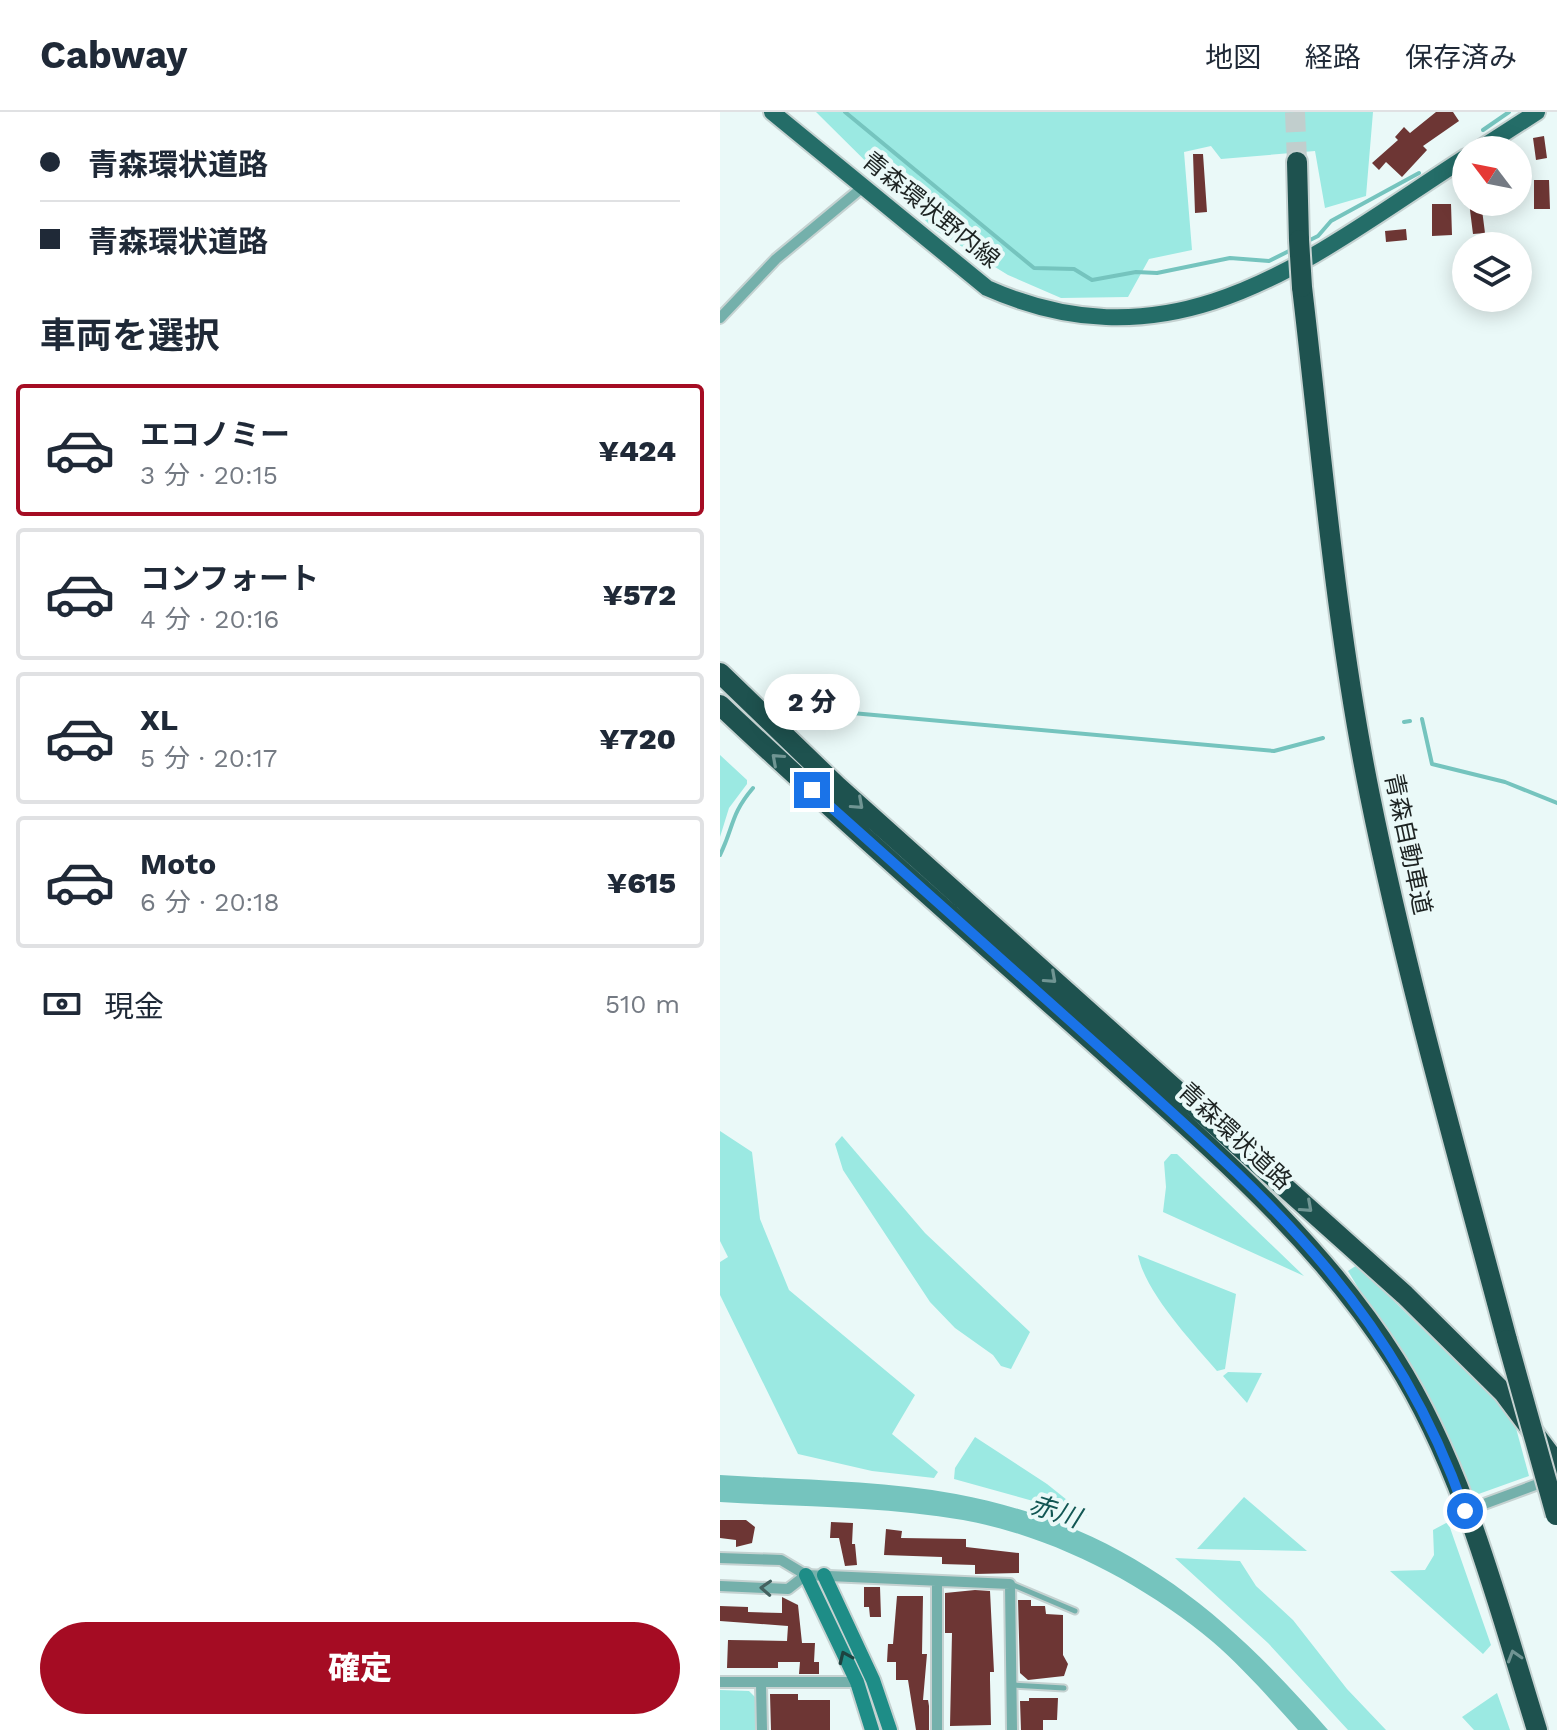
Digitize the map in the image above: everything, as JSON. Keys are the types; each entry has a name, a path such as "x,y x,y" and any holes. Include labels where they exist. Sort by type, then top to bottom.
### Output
{"highway":[{"name":"青森自動車道","path":"1297,162 1302,287 1342,626 1370,793 1405,955 1556,1517"},
{"name":"青森環状道路","path":"720,673 848,796 1415,1304 1504,1393 1557,1464"},
{"name":"青森環状道路","path":"720,705 1229,1164 1306,1240 1338,1278 1396,1361 1432,1430 1465,1511 1537,1730"}],"main road":[{"name":"青森環状野内線","path":"772,112 987,288 1008,297 1077,315 1154,317 1216,304 1281,277 1452,166"},
{"path":"1500,136 1537,112"}],"street":[{"path":"720,318 776,259 863,187"},
{"path":"1465,1511 1557,1477"},
{"path":"720,1558 781,1560 806,1575 1010,1584 1012,1730"},
{"path":"720,1586 788,1589 806,1575"},
{"path":"806,1575 857,1682 872,1730"},
{"path":"824,1575 873,1680 890,1730"},
{"path":"937,1582 937,1730"},
{"path":"720,1682 857,1682"},
{"path":"761,1684 762,1730"}],"lane":[{"path":"1010,1584 1075,1611"},
{"path":"1012,1685 1064,1688"}],"shaded area":[{"path":"816,112 1373,112 1366,196 1325,208 1315,151 1221,159 1211,146 1184,152 1192,250 1149,259 1128,297 1061,298 1008,275 935,230"},
{"path":"720,755 747,780 747,784 729,808 720,837"},
{"path":"720,1131 752,1152 760,1219 789,1290 915,1395 892,1434 938,1472 934,1478 872,1471 798,1454 720,1295 720,1262 728,1257 720,1241"},
{"path":"842,1136 925,1233 1030,1332 1011,1369 1001,1366 993,1355 955,1328 930,1302 843,1170 835,1144"},
{"path":"1171,1154 1177,1154 1304,1276 1163,1212 1166,1187 1164,1162"},
{"path":"1138,1255 1236,1294 1225,1369 1217,1371 1171,1316 1150,1285"},
{"path":"1357,1265 1513,1417 1529,1476 1473,1496 1431,1409 1348,1271"},
{"path":"1228,1372 1262,1373 1247,1403 1223,1376"},
{"path":"975,1437 1047,1484 1087,1516 954,1479 955,1468"},
{"path":"720,1475 927,1489 1015,1508 1069,1527 1118,1550 1207,1609 1288,1686 1328,1730 1298,1730 1235,1662 1186,1621 1127,1582 1063,1550 996,1527 933,1515 720,1502"},
{"path":"1244,1497 1307,1551 1197,1549"},
{"path":"1448,1522 1491,1645 1483,1654 1390,1571 1425,1570 1434,1555 1433,1530"},
{"path":"1175,1558 1240,1561 1256,1586 1293,1620 1347,1689 1386,1730 1348,1730 1268,1643"},
{"path":"720,1690 749,1691 755,1697 755,1730 720,1730"},
{"path":"1497,1693 1510,1730 1474,1730 1462,1717"}],"building":[{"path":"1436,112 1453,112 1459,121 1423,146 1427,150 1402,177 1386,162 1379,170 1372,163 1398,140 1395,137 1404,127 1410,133"},
{"path":"1544,136 1547,158 1536,160 1533,138"},
{"path":"1193,154 1203,154 1207,212 1195,213"},
{"path":"1534,180 1549,180 1550,209 1534,209"},
{"path":"1432,204 1451,204 1452,235 1432,236"},
{"path":"1471,216 1483,216 1485,232 1473,232"},
{"path":"1406,229 1407,240 1386,242 1385,231"},
{"path":"720,1520 746,1520 755,1527 752,1543 736,1547 736,1540 720,1538"},
{"path":"831,1522 853,1523 852,1544 855,1544 857,1565 845,1566 839,1538 830,1538"},
{"path":"886,1529 902,1531 901,1538 966,1539 966,1547 1019,1553 1019,1573 975,1574 975,1565 942,1564 942,1557 884,1555"},
{"path":"864,1587 880,1587 881,1617 870,1617 869,1607 864,1607"},
{"path":"990,1591 994,1672 990,1672 991,1725 950,1726 952,1633 945,1633 945,1593"},
{"path":"897,1596 923,1596 922,1654 927,1654 923,1700 928,1700 929,1730 916,1730 908,1680 896,1680 896,1662 887,1662 888,1644 893,1644"},
{"path":"782,1597 798,1605 802,1643 815,1643 814,1662 819,1662 819,1674 799,1674 800,1662 778,1662 778,1668 727,1668 728,1640 787,1641 788,1626 720,1621 720,1606 748,1607 748,1612 782,1613"},
{"path":"1018,1600 1031,1600 1031,1606 1045,1606 1046,1614 1063,1615 1063,1655 1068,1664 1064,1676 1028,1680 1020,1673"},
{"path":"770,1694 798,1694 798,1700 830,1700 830,1730 771,1730"},
{"path":"1029,1698 1058,1698 1057,1720 1043,1720 1043,1730 1021,1730 1020,1701 1029,1701"}],"waterway":[{"path":"845,112 1034,268 1074,269 1092,280 1136,272 1157,273 1230,258 1269,261 1291,250"},
{"path":"1483,130 1509,112"},
{"path":"1306,242 1318,236 1331,221 1419,173"},
{"path":"816,728 852,713 1274,751 1323,738"},
{"path":"1422,719 1432,764 1505,782 1557,803"},
{"path":"1404,722 1410,721"},
{"path":"720,855 736,814 753,788"}],"tunnel":[{"path":"1295,112 1297,162"}],"route":[{"path":"812,790 1229,1164 1306,1240 1338,1278 1396,1361 1432,1430 1465,1511"}],"water label":[{"name":"赤川","path":"1055,1511"}]}
